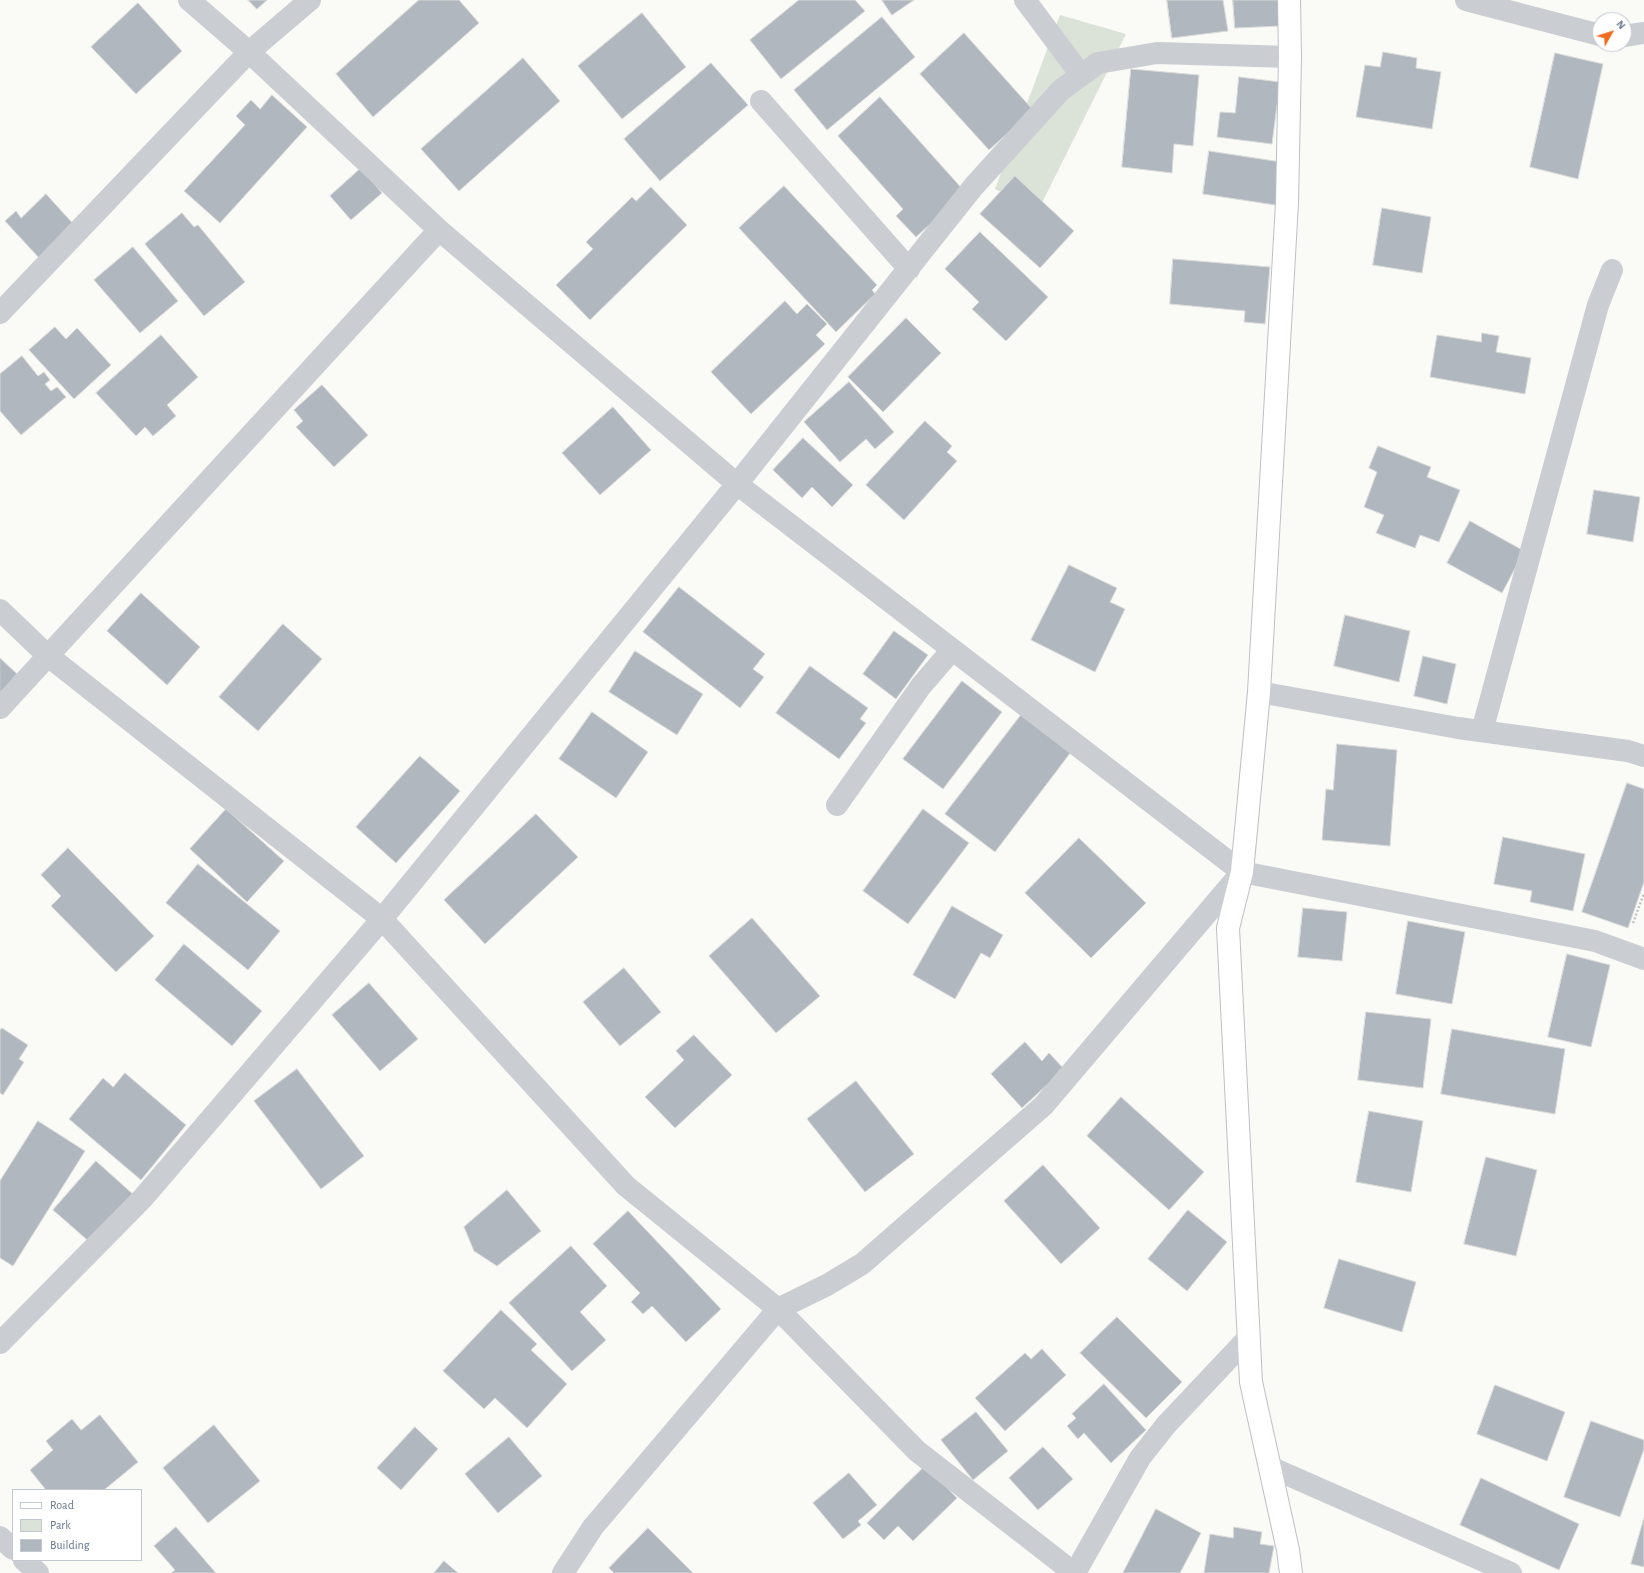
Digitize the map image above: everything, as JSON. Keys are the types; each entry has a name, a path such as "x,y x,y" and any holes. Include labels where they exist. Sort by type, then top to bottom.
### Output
{"street":[{"path":"189,0 249,52 439,230 737,484 1242,872 1595,941 1644,959"},
{"path":"0,313 249,52 310,0"},
{"path":"1025,0 1081,75"},
{"path":"1289,0 1290,57 1287,203 1259,692 1242,872 1228,928 1252,1382 1288,1550 1291,1573"},
{"path":"1466,0 1592,33"},
{"path":"1632,35 1644,33"},
{"path":"3,1335 142,1199 382,920 737,484 974,186 1061,90 1098,63 1157,53 1290,57"},
{"path":"761,101 909,269"},
{"path":"0,708 47,655 439,230"},
{"path":"1482,731 1598,305 1612,270"},
{"path":"0,610 47,655 382,920 626,1186 778,1309 917,1451 1074,1573 1140,1458 1166,1425 1249,1337"},
{"path":"837,805 921,686 952,650"},
{"path":"1259,692 1482,731 1628,752 1644,756"},
{"path":"563,1573 593,1527 778,1309 827,1285 862,1264 1043,1106 1242,872"},
{"path":"1270,1467 1511,1573"},
{"path":"0,1537 12,1548"},
{"path":"25,1561 38,1573"}],"green space":[{"path":"1060,15 1126,34 1039,209 995,189"}],"building":[{"path":"248,0 267,0 257,9"},
{"path":"419,0 459,0 479,23 373,117 336,74"},
{"path":"799,0 855,0 865,11 781,79 750,40"},
{"path":"882,0 914,0 892,15"},
{"path":"1167,0 1223,0 1228,31 1172,38"},
{"path":"1233,0 1279,0 1281,26 1235,28"},
{"path":"138,3 182,51 136,94 91,47"},
{"path":"642,13 686,67 622,119 578,66"},
{"path":"882,17 915,57 827,130 794,90"},
{"path":"964,33 1033,110 989,150 920,74"},
{"path":"1383,52 1417,58 1416,68 1441,72 1432,129 1356,117 1365,65 1380,67"},
{"path":"1555,53 1603,64 1578,179 1530,167"},
{"path":"523,58 560,101 459,191 421,149"},
{"path":"711,63 748,105 660,181 624,139"},
{"path":"1131,69 1199,75 1193,146 1174,144 1172,173 1122,167"},
{"path":"1239,77 1280,82 1272,144 1217,137 1220,112 1235,113"},
{"path":"272,95 307,127 220,223 184,191 245,125 236,116 251,100 260,109"},
{"path":"880,97 965,192 916,237 896,216 903,209 838,136"},
{"path":"1209,151 1281,162 1275,205 1203,194"},
{"path":"361,168 382,193 351,220 330,196"},
{"path":"1015,176 1074,231 1040,268 980,214"},
{"path":"784,186 877,285 872,290 875,294 836,332 739,228"},
{"path":"651,187 687,225 590,320 556,285 593,249 586,242 632,197 636,201"},
{"path":"46,194 76,227 40,259 5,221 16,211 21,218"},
{"path":"1382,208 1431,217 1422,273 1373,265"},
{"path":"182,213 194,227 198,225 245,282 204,316 145,244"},
{"path":"980,232 1048,297 1006,341 972,309 979,302 945,269"},
{"path":"133,247 178,301 140,333 94,280"},
{"path":"1173,259 1270,267 1265,324 1244,322 1245,311 1170,304"},
{"path":"785,301 797,314 807,304 827,324 816,335 825,344 751,414 711,372"},
{"path":"906,318 941,353 883,412 848,377"},
{"path":"55,327 66,339 77,328 111,365 74,399 29,350"},
{"path":"1482,333 1499,336 1496,352 1531,358 1525,394 1430,377 1437,335 1481,342"},
{"path":"161,335 198,377 167,405 176,416 153,436 145,427 136,436 96,393"},
{"path":"22,356 38,376 44,372 50,380 45,384 51,391 57,387 66,397 21,435 0,411 0,374"},
{"path":"849,382 894,432 875,449 866,439 840,462 804,422"},
{"path":"322,385 368,435 334,467 296,427 303,421 294,410"},
{"path":"613,407 651,450 600,495 562,453"},
{"path":"925,421 952,446 947,452 957,461 904,520 866,485"},
{"path":"803,438 853,485 832,507 812,487 802,498 773,470"},
{"path":"1378,446 1431,467 1427,477 1460,490 1439,542 1420,535 1415,548 1376,533 1384,515 1364,507 1377,472 1369,468"},
{"path":"1594,490 1640,497 1633,542 1587,534"},
{"path":"1470,521 1524,551 1502,593 1447,563"},
{"path":"1069,565 1117,588 1110,602 1125,609 1095,672 1031,640"},
{"path":"679,587 765,654 753,669 764,677 740,708 643,632"},
{"path":"141,593 200,647 167,685 107,631"},
{"path":"1345,615 1410,631 1399,682 1334,666"},
{"path":"283,624 322,659 258,731 219,697"},
{"path":"894,631 928,655 896,699 863,674"},
{"path":"635,651 703,694 677,735 609,692"},
{"path":"1423,656 1456,664 1447,704 1414,696"},
{"path":"0,658 17,674 0,693"},
{"path":"810,666 868,708 860,719 866,723 839,759 776,713"},
{"path":"962,681 1002,712 943,789 903,759"},
{"path":"592,712 648,752 616,798 559,759"},
{"path":"1021,715 1071,752 995,852 945,814"},
{"path":"1337,744 1397,750 1390,846 1322,840 1326,789 1333,790"},
{"path":"420,756 460,791 396,863 356,827"},
{"path":"1627,783 1644,789 1644,882 1628,928 1582,912"},
{"path":"226,809 284,861 247,902 190,849"},
{"path":"923,809 969,843 908,924 863,891"},
{"path":"536,814 578,857 485,944 444,900"},
{"path":"1503,837 1585,854 1573,911 1530,902 1532,891 1494,884"},
{"path":"1079,838 1146,903 1091,958 1025,893"},
{"path":"68,848 154,936 116,972 51,906 61,896 41,875"},
{"path":"198,864 280,931 248,970 166,903"},
{"path":"952,906 1003,935 990,958 981,953 955,999 913,975"},
{"path":"1303,908 1347,912 1342,961 1298,957"},
{"path":"752,918 820,996 776,1033 709,956"},
{"path":"1408,921 1465,932 1452,1004 1396,994"},
{"path":"184,944 262,1011 232,1046 155,980"},
{"path":"1567,954 1610,965 1591,1047 1548,1037"},
{"path":"624,968 661,1012 620,1046 583,1002"},
{"path":"369,983 418,1039 380,1071 332,1015"},
{"path":"1366,1012 1431,1019 1423,1088 1358,1080"},
{"path":"2,1028 28,1045 19,1059 24,1062 3,1095 0,1093 0,1030"},
{"path":"1452,1029 1565,1049 1555,1114 1441,1094"},
{"path":"694,1035 732,1075 675,1128 645,1097 684,1060 676,1051"},
{"path":"1025,1042 1042,1061 1049,1053 1064,1069 1022,1108 991,1074"},
{"path":"297,1069 364,1156 321,1189 254,1101"},
{"path":"125,1073 186,1125 141,1180 69,1119 103,1078 113,1087"},
{"path":"856,1081 914,1154 865,1192 807,1119"},
{"path":"1121,1097 1204,1172 1169,1210 1087,1136"},
{"path":"1369,1111 1423,1121 1411,1192 1356,1182"},
{"path":"38,1121 85,1151 13,1266 0,1258 0,1181"},
{"path":"1486,1157 1537,1170 1516,1256 1464,1244"},
{"path":"96,1161 136,1197 93,1245 53,1210"},
{"path":"1043,1165 1100,1228 1061,1264 1004,1201"},
{"path":"507,1190 541,1231 497,1266 474,1251 464,1227"},
{"path":"1188,1210 1227,1242 1187,1291 1148,1259"},
{"path":"628,1211 721,1309 686,1342 652,1306 643,1314 631,1302 640,1293 593,1244"},
{"path":"571,1246 607,1286 580,1312 606,1340 572,1371 509,1303"},
{"path":"1339,1259 1416,1282 1402,1332 1324,1308"},
{"path":"501,1310 537,1344 531,1350 567,1384 527,1428 495,1398 484,1409 443,1371"},
{"path":"1117,1317 1182,1382 1146,1418 1080,1353"},
{"path":"1042,1349 1066,1375 1005,1431 975,1398 1025,1353 1031,1359"},
{"path":"1104,1384 1146,1430 1111,1463 1084,1433 1078,1439 1067,1426 1076,1418 1072,1414"},
{"path":"1495,1385 1565,1412 1547,1461 1477,1434"},
{"path":"976,1412 1008,1451 973,1480 941,1440"},
{"path":"100,1415 138,1462 105,1489 45,1489 30,1470 53,1450 46,1441 72,1419 81,1430"},
{"path":"1591,1421 1644,1440 1644,1449 1620,1517 1564,1497"},
{"path":"214,1425 260,1481 208,1523 163,1468"},
{"path":"415,1427 438,1449 401,1490 377,1468"},
{"path":"509,1437 542,1476 498,1513 465,1474"},
{"path":"1043,1447 1073,1479 1038,1510 1009,1478"},
{"path":"925,1466 957,1498 913,1541 898,1526 884,1540 867,1523"},
{"path":"849,1473 877,1505 858,1521 861,1525 843,1539 813,1503"},
{"path":"1481,1478 1579,1524 1559,1570 1460,1525"},
{"path":"1156,1509 1201,1533 1180,1573 1123,1573"},
{"path":"1644,1518 1644,1567 1631,1564"},
{"path":"176,1527 216,1573 171,1573 175,1570 154,1546"},
{"path":"1234,1527 1262,1532 1260,1544 1274,1546 1269,1573 1204,1573 1210,1534 1233,1538"},
{"path":"648,1528 693,1573 614,1573 609,1568"},
{"path":"444,1561 458,1573 434,1573"}]}
